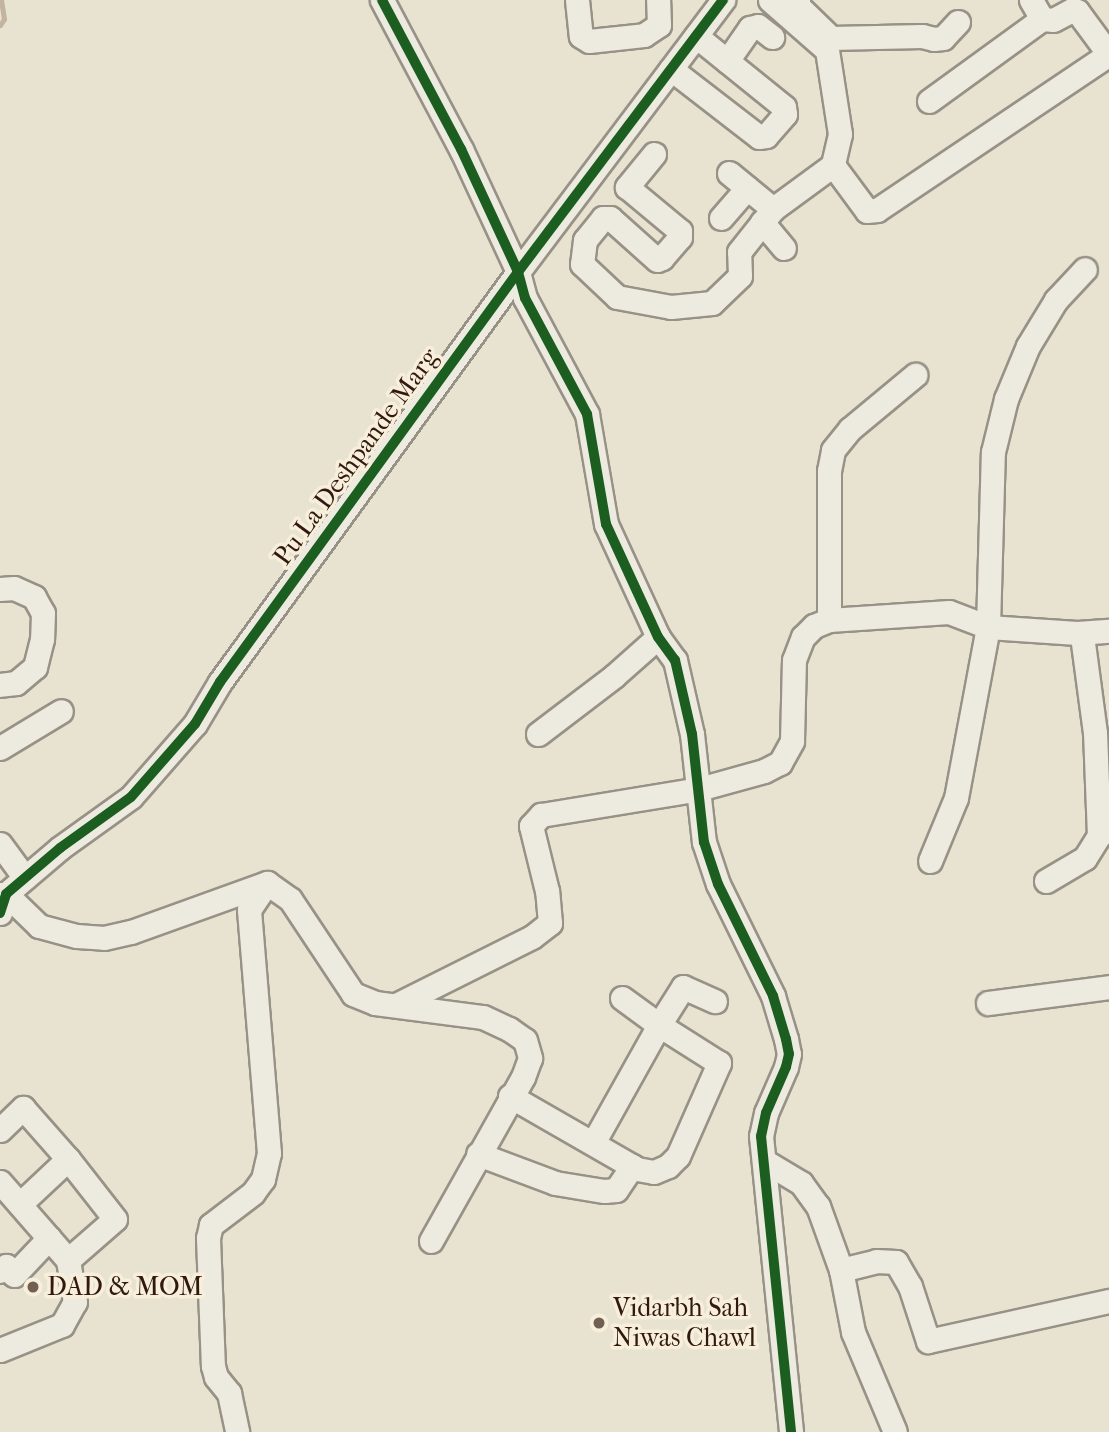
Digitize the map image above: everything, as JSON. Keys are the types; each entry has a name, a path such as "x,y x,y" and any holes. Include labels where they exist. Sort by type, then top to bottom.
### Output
{"street":[{"path":"382,0 461,149 518,272 525,298 587,414 606,524 658,637 675,660 692,734 704,842 718,884 773,996 789,1054 766,1114 761,1136 766,1163 791,1432"},
{"path":"577,0 581,36 589,41 644,35 659,25 658,0"},
{"name":"Pu La Deshpande Marg","path":"2,900 25,878 131,797 195,724 220,682 518,272 723,0"},
{"path":"600,164 680,231 680,237 662,258 657,260 610,218 603,218 585,240 582,264 617,297 671,307 712,303 740,276 739,252 768,216 833,165 841,134 827,50 770,0"},
{"path":"798,0 798,6 831,38 943,38 958,22"},
{"path":"833,165 867,211 877,210 1105,57 1105,48 1075,5 1053,20 1037,9 929,101"},
{"path":"727,61 750,28 758,26 772,37"},
{"path":"671,69 759,137 766,136 785,114 785,107 696,36"},
{"path":"627,187 654,154"},
{"path":"721,218 738,180 768,216 784,248"},
{"path":"930,861 956,798 988,627 993,452 1006,399 1028,346 1056,300 1085,269"},
{"path":"829,620 828,471 833,450 850,429 915,375"},
{"path":"0,589 14,588 34,597 43,613 42,639 35,667 16,683 0,685"},
{"path":"396,1005 532,937 550,923 547,891 531,826 541,815 699,789 764,771 780,763 792,741 794,660 797,649 814,626 829,620 949,612 988,627 1077,633 1109,631"},
{"path":"1046,881 1086,858 1099,836 1095,733 1082,635 1077,633"},
{"path":"538,734 620,671 658,637"},
{"path":"0,748 61,711"},
{"path":"0,844 25,878"},
{"path":"267,883 290,899 353,993 375,1003 483,1017 525,1040 530,1058 523,1077 431,1241"},
{"path":"2,900 40,926 77,936 104,938 131,932 267,883"},
{"path":"237,1432 229,1393 216,1377 212,1366 208,1238 211,1225 253,1193 263,1179 269,1153 249,910 267,883"},
{"path":"593,1143 683,986 715,1001"},
{"path":"988,1003 1109,987"},
{"path":"510,1096 632,1166 654,1172 668,1166 678,1156 719,1063 622,998"},
{"path":"0,1130 23,1108 68,1159 115,1219 68,1259"},
{"path":"478,1154 555,1183 604,1192 616,1190 632,1166"},
{"path":"20,1205 68,1159"},
{"path":"766,1163 801,1183 818,1206 841,1270 853,1332 895,1432"},
{"path":"0,1182 68,1259 75,1302 62,1325 0,1350"},
{"path":"0,1271 6,1266 14,1275 49,1238"},
{"path":"841,1270 876,1261 896,1262 910,1286 928,1341 1109,1301"}],"waterway":[{"path":"0,25 4,19 1,0"}],"cycle path":[{"path":"382,0 461,149 518,272 525,298 587,414 606,524 658,637 675,660 692,734 704,842 718,884 773,996 786,1039 789,1054 786,1067 766,1113 761,1136 791,1432"},
{"path":"0,913 6,894 60,848 131,797 195,724 220,682 518,272 723,0"}],"place":[{"name":"DAD & MOM","path":"33,1287"},
{"name":"Vidarbh Sah Niwas Chawl","path":"599,1323"}]}
